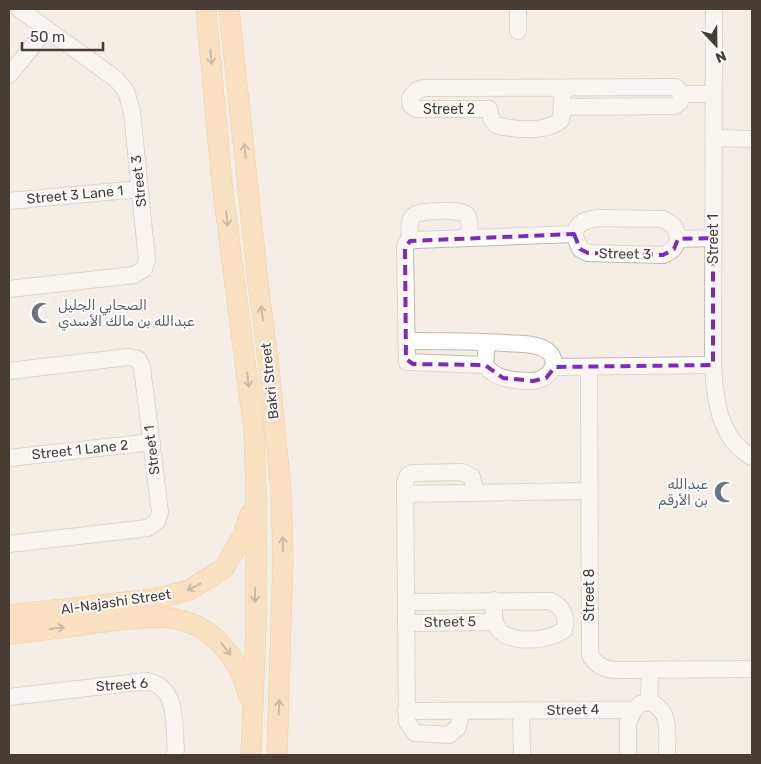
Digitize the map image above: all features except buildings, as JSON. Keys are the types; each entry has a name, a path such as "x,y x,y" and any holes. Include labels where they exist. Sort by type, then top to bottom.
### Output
{"main road":[{"name":"Bakri Street","path":"206,9 222,184 254,431 256,624 250,755"},
{"name":"Bakri Street","path":"230,9 258,282 270,367 281,492 283,575 277,755"},
{"path":"222,184 232,180 239,185 258,282"},
{"name":"Al-Najashi Street","path":"18,624 154,599 189,590 224,568 244,536 256,493"},
{"name":"Al-Najashi Street","path":"18,624 167,617 188,622 206,629 232,657 244,682 251,714"}],"street":[{"name":"Street 3","path":"9,289 134,275 144,269 147,260 132,112 126,91 116,79 19,9"},
{"path":"518,9 518,31"},
{"name":"Street 1","path":"714,9 713,365 715,400 734,443 752,456"},
{"path":"9,75 47,29"},
{"name":"Street 2","path":"489,109 416,109 411,105 410,98 417,90 424,88 676,87 681,94 713,94"},
{"name":"Street 2","path":"488,88 489,109 491,118 496,125 550,127 561,120 563,107"},
{"path":"563,88 563,107 675,106 680,102 681,94"},
{"path":"714,138 752,139"},
{"name":"Street 3 Lane 1","path":"9,201 140,189"},
{"path":"469,238 470,220 467,214 460,211 423,212 414,215 410,221 410,241 405,248 406,356 410,363 485,365"},
{"path":"410,241 574,234 576,227 581,223 598,218 663,219 674,226 678,239 713,238"},
{"name":"Street 3","path":"574,234 580,249 594,254 663,255 674,249 678,239"},
{"path":"406,341 486,342 525,344 542,348 554,358 554,367 546,378 533,381 503,378 494,375 485,365 486,342"},
{"name":"Street 1","path":"9,371 128,357 138,359 142,367 160,512 157,521 148,528 9,544"},
{"path":"554,367 713,365"},
{"name":"Street 8","path":"589,367 588,621 590,655 595,663 603,668 613,670 752,669"},
{"name":"Street 1 Lane 2","path":"9,458 152,442"},
{"path":"462,711 458,727 449,735 415,732 407,722 405,494 408,475 452,472 468,474 472,477 475,492 589,491"},
{"name":"Street 5","path":"406,602 494,600 551,601 560,607 566,623 564,630 547,638 511,638 499,630 494,622 494,600"},
{"path":"566,623 588,621"},
{"name":"Street 5","path":"406,623 494,622"},
{"path":"650,670 649,702 657,704 666,716 667,755"},
{"name":"Street 6","path":"9,697 147,681 159,684 166,690 170,700 176,750 174,755"},
{"name":"Street 4","path":"406,711 634,710 640,704 649,702"},
{"path":"628,755 628,723 634,710"},
{"path":"521,711 522,755"}],"highlighted area":[{"path":"574,234 580,249 588,253 663,255 674,249 678,239 713,238 713,365 555,367 546,378 533,381 503,378 485,365 413,364 406,359 405,248 410,241"}],"place":[{"name":"الصحابي الجليل عبدالله بن مالك الأسدي","path":"42,313"},
{"name":"عبدالله بن الأرقم","path":"725,492"}]}
